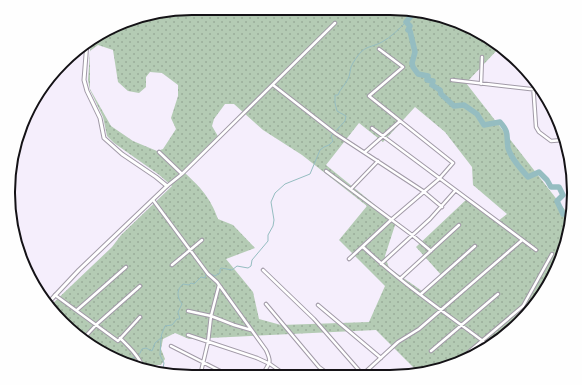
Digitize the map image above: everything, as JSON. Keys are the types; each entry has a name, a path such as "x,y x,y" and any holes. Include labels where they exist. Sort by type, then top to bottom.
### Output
{"street":[{"path":"51,300 79,270 167,186 182,174 335,23"},
{"path":"349,259 453,164 369,96 402,67 379,49"},
{"path":"86,50 84,80 87,91 100,118 104,138 117,150 167,186"},
{"path":"481,84 482,57"},
{"path":"452,80 533,90 536,127 539,132 551,141 559,140"},
{"path":"273,85 335,133 423,191 442,207"},
{"path":"365,152 400,121"},
{"path":"372,128 536,250"},
{"path":"159,152 182,174"},
{"path":"351,189 378,161"},
{"path":"326,171 412,235 431,251"},
{"path":"381,264 430,219 455,191"},
{"path":"153,200 207,274 219,285 266,350 269,356 270,364 266,370"},
{"path":"400,279 459,225"},
{"path":"172,265 202,240"},
{"path":"369,370 398,342 419,329 521,240"},
{"path":"363,246 381,264 485,342"},
{"path":"421,294 475,246"},
{"path":"469,351 523,306 552,254"},
{"path":"77,310 126,267"},
{"path":"263,270 314,319 358,370"},
{"path":"201,370 208,342 211,316 219,285"},
{"path":"87,335 140,286"},
{"path":"431,351 498,294"},
{"path":"55,295 118,340 140,317"},
{"path":"266,304 318,367 322,370"},
{"path":"318,305 380,358"},
{"path":"188,311 211,316 252,330"},
{"path":"188,335 257,358 278,370"},
{"path":"120,338 141,362"},
{"path":"171,346 218,370"}],"green space":[{"path":"181,15 401,15 424,18 447,24 468,33 496,51 466,83 566,211 564,227 558,250 549,271 523,310 498,333 468,352 447,361 424,367 414,368 376,330 189,339 175,333 163,339 161,349 165,359 161,365 151,365 135,361 114,352 75,326 53,303 112,247 121,235 172,186 158,174 114,143 107,136 103,117 90,90 88,80 90,53 90,89 111,126 133,141 157,151 163,149 176,129 171,118 178,96 178,85 162,73 150,72 146,77 146,87 139,93 128,91 118,82 113,50 98,45 90,51 90,48 114,33 135,24 158,18","holes":["225,104 234,104 263,130 302,155 367,206 339,240 385,286 369,322 281,325 259,319 253,292 226,259 255,248 233,225 218,219 212,205 204,193 184,172 219,138 212,126 214,119","415,107 445,132 472,167 473,185 507,214 498,221 468,198 416,247 443,277 425,293 389,268 385,256 396,222 326,165 359,123 383,142"]}],"waterway":[{"path":"411,17 406,22 410,26 408,30 410,31 415,52 412,63 418,74 428,76 427,80 433,81 432,85 440,90 441,94 454,106 464,105 477,114 484,125 500,122 506,132 508,148 516,164 528,177 539,172 547,180 551,187 559,187 563,195 557,201 563,214 565,214"},
{"path":"131,359 139,355 142,349 146,348 152,351 155,343 162,337 161,336 165,326 172,325 177,319 180,319 178,312 182,304 179,299 178,291 183,284 194,284 201,277 205,278 206,274 209,273 215,276 220,273 221,268 232,270 237,266 248,268 251,266 252,260 268,241 268,235 273,226 274,220 271,202 275,193 285,184 310,174 320,150 333,141 331,136 345,121 346,116 337,111 335,95 338,95 347,81 354,61 362,51 385,40 406,22"},
{"path":"161,338 160,355 164,363 163,367"}]}
